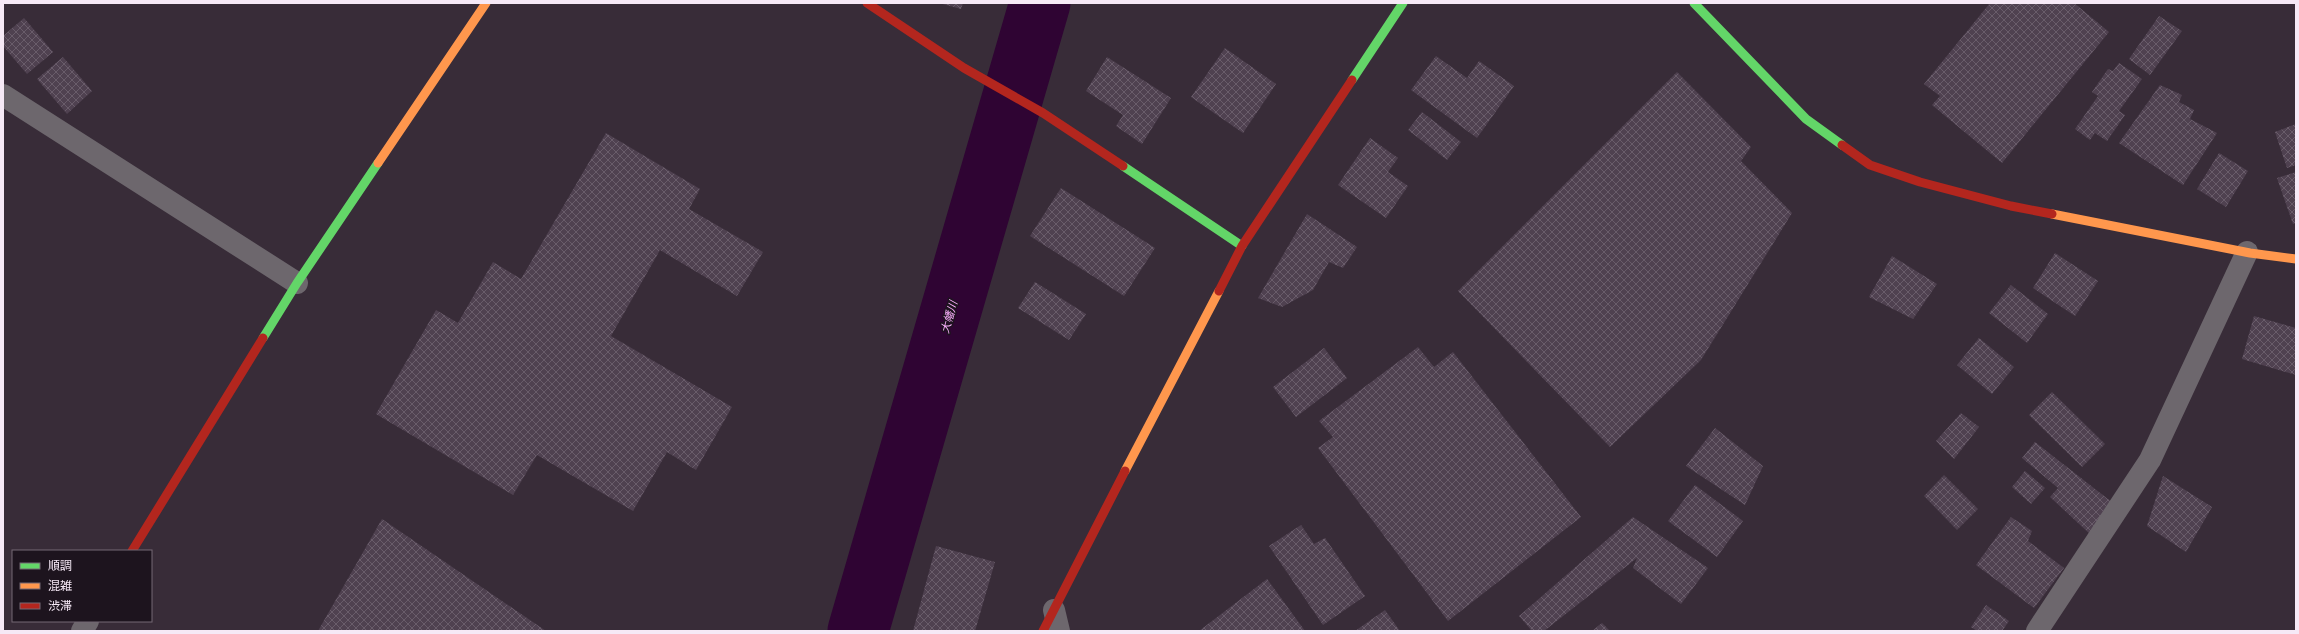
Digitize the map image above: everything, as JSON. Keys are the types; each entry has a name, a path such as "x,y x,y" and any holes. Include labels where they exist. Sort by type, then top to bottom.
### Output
{"street":[{"path":"133,550 297,283 486,3"},
{"path":"867,3 964,68 1043,113 1242,246"},
{"path":"1043,631 1056,621 1242,246 1403,3"},
{"path":"1694,3 1806,119 1870,165 1920,182 2011,206 2247,252 2296,259"},
{"path":"3,95 297,283"},
{"path":"2037,631 2150,460 2247,252"},
{"path":"82,631 87,622"}],"building":[{"path":"939,3 963,3 961,9"},
{"path":"1990,3 2074,3 2109,32 2002,163 1932,105 1940,96 1924,84"},
{"path":"2159,16 2182,31 2150,75 2129,59"},
{"path":"24,18 53,52 27,74 3,46 3,36"},
{"path":"1225,48 1276,84 1243,133 1191,97"},
{"path":"1436,56 1467,78 1479,61 1514,86 1477,138 1411,90"},
{"path":"63,57 92,91 67,114 37,79"},
{"path":"1107,57 1171,98 1142,144 1116,126 1123,115 1086,91"},
{"path":"2119,63 2142,79 2119,111 2125,115 2107,141 2095,133 2090,140 2075,129 2098,96 2092,92 2108,69 2113,71"},
{"path":"1677,72 1751,147 1741,161 1792,213 1701,360 1610,447 1458,291"},
{"path":"2160,85 2182,95 2179,102 2194,110 2190,119 2217,133 2183,185 2119,143"},
{"path":"1422,112 1461,142 1447,160 1408,130"},
{"path":"2296,124 2296,165 2287,168 2275,132"},
{"path":"606,133 700,189 689,209 763,252 737,296 660,250 611,336 732,407 696,470 667,452 633,511 537,455 513,495 376,414 436,310 458,323 493,262 521,279"},
{"path":"1370,138 1398,158 1388,172 1408,186 1386,218 1338,185"},
{"path":"2219,153 2248,171 2226,207 2197,189"},
{"path":"2296,172 2296,223 2293,224 2277,178"},
{"path":"1061,188 1155,248 1124,296 1030,236"},
{"path":"1307,214 1357,247 1343,268 1329,262 1313,290 1282,307 1258,298"},
{"path":"2055,253 2098,281 2075,316 2033,288"},
{"path":"1892,256 1937,284 1913,319 1869,297"},
{"path":"1035,282 1086,314 1069,340 1018,308"},
{"path":"2011,285 2048,314 2027,343 1989,313"},
{"path":"2254,316 2296,328 2296,375 2242,359"},
{"path":"1979,338 2014,367 1992,394 1957,365"},
{"path":"1418,347 1434,367 1453,352 1581,517 1448,621 1318,448 1333,437 1319,421"},
{"path":"1324,348 1347,378 1296,417 1273,387"},
{"path":"2052,392 2105,444 2082,467 2029,415"},
{"path":"1961,413 1979,427 1954,459 1936,441"},
{"path":"1715,428 1763,466 1745,505 1686,466"},
{"path":"2035,442 2113,503 2091,535 2050,497 2058,488 2022,458"},
{"path":"2025,471 2045,488 2031,504 2012,487"},
{"path":"1944,475 1978,509 1957,530 1924,496"},
{"path":"2163,476 2212,507 2186,552 2147,526"},
{"path":"1695,485 1743,521 1717,557 1668,521"},
{"path":"1633,517 1708,568 1681,604 1633,568 1637,558 1544,631 1532,631 1519,616"},
{"path":"2011,517 2032,531 2028,541 2064,568 2034,608 1976,565"},
{"path":"382,519 546,631 318,631"},
{"path":"1301,525 1314,544 1325,538 1365,596 1323,625 1269,546"},
{"path":"936,546 995,562 975,631 913,631"},
{"path":"1267,579 1305,631 1199,631"},
{"path":"1986,605 2009,621 2002,631 1977,631 1971,627"},
{"path":"1385,610 1400,631 1355,631"},
{"path":"1602,623 1610,631 1592,631"}],"waterway":[{"name":"大幡川","path":"858,631 1040,3"}],"traffic: fast":[{"path":"1352,80 1403,3"},
{"path":"1694,3 1806,119 1842,145"},
{"path":"263,338 297,283 378,163"},
{"path":"1123,166 1242,246"}],"traffic: slow":[{"path":"378,163 486,3"},
{"path":"2052,214 2250,253 2296,259"},
{"path":"1125,471 1219,291"}],"traffic: jam":[{"path":"867,3 964,68 1043,113 1123,166"},
{"path":"1219,291 1242,246 1352,80"},
{"path":"1842,145 1870,165 1920,182 2011,206 2052,214"},
{"path":"133,550 263,338"},
{"path":"1043,631 1125,471"}]}
